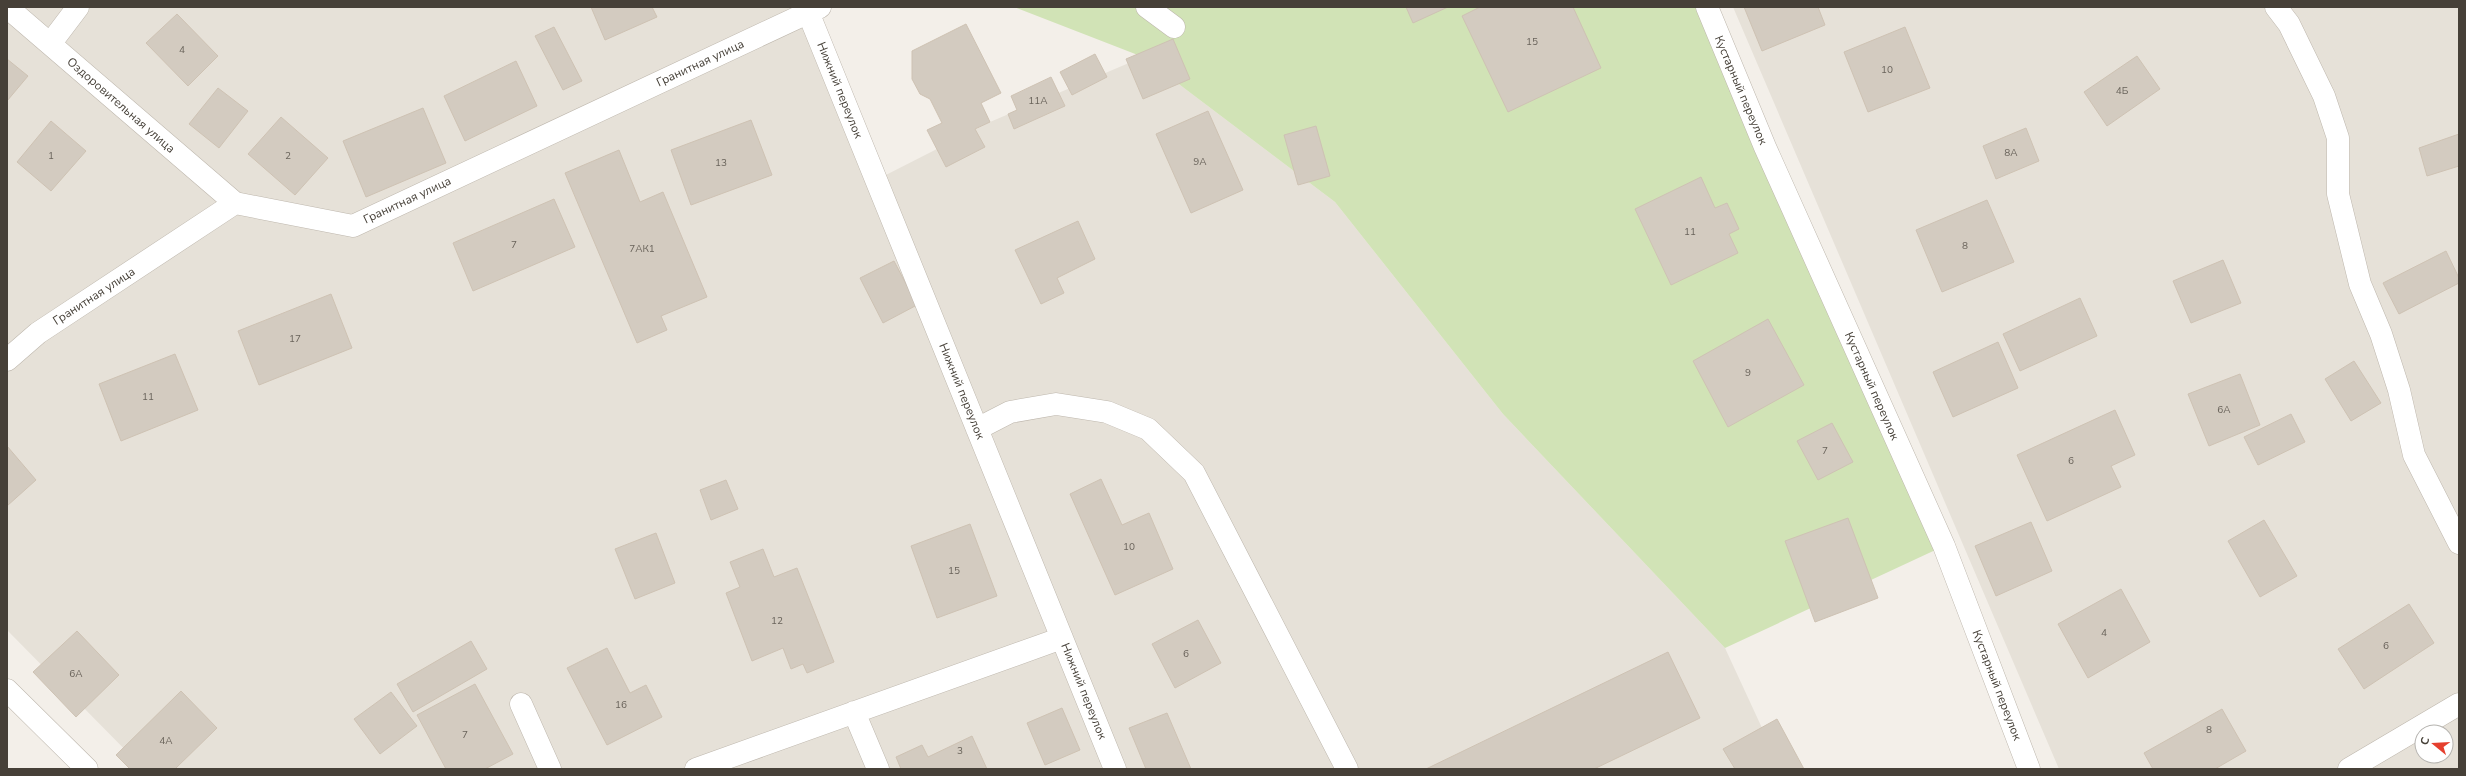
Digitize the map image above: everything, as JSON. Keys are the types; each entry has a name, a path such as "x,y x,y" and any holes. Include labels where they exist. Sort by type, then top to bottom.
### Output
{"street":[{"name":"Оздоровительная улица","path":"8,7 235,203"},
{"path":"50,44 78,7"},
{"path":"1147,7 1174,27"},
{"name":"Кустарный переулок","path":"1707,7 1768,154 1944,546 2029,769"},
{"path":"2276,7 2289,24 2324,96 2338,138 2338,194 2360,284 2381,334 2399,390 2414,455 2459,543"},
{"name":"Гранитная улица","path":"7,360 38,333 235,203 352,226 814,10"},
{"name":"Нижний переулок","path":"814,10 977,429 1115,769"},
{"path":"977,429 1010,412 1056,404 1107,412 1148,428 1194,473 1347,769"},
{"path":"696,769 1062,638"},
{"path":"7,690 87,769"},
{"path":"521,704 550,769"},
{"path":"2349,769 2459,704"},
{"path":"854,712 878,769"}],"shaded area":[{"path":"7,7 820,7 809,12 876,180 990,122 1143,57 1335,202 1503,414 1725,648 1781,769 144,769 7,630"},
{"path":"1733,7 2459,7 2459,769 2059,769"}],"green space":[{"path":"1014,7 1707,7 1944,546 1725,648 1503,414 1335,202 1143,57"}],"building":[{"path":"591,7 652,7 657,17 605,40"},
{"path":"1406,7 1448,7 1413,23"},
{"path":"1480,7 1573,7 1601,68 1508,112 1462,16"},
{"path":"1744,7 1818,7 1825,25 1762,51"},
{"path":"177,14 218,56 188,86 146,43"},
{"path":"966,24 1001,93 981,103 990,122 975,129 985,147 946,167 927,130 942,123 930,99 920,94 912,79 912,51"},
{"path":"554,27 582,81 563,90 535,36"},
{"path":"1905,27 1930,88 1868,112 1844,52"},
{"path":"1173,39 1190,79 1143,99 1126,59"},
{"path":"1095,54 1107,77 1072,95 1060,72"},
{"path":"2137,56 2160,89 2107,126 2084,92"},
{"path":"7,59 28,76 7,101"},
{"path":"516,61 537,106 465,141 444,96"},
{"path":"1051,77 1065,106 1014,129 1008,114 1017,110 1011,96"},
{"path":"218,88 248,111 219,148 189,124"},
{"path":"423,108 446,163 366,197 343,141"},
{"path":"1208,111 1243,190 1191,213 1156,134"},
{"path":"281,117 328,158 295,195 248,154"},
{"path":"751,120 772,175 691,205 671,150"},
{"path":"51,121 86,151 51,191 17,162"},
{"path":"1316,126 1330,176 1298,185 1284,135"},
{"path":"2026,128 2039,161 1996,179 1983,146"},
{"path":"2459,134 2459,166 2427,176 2419,148"},
{"path":"619,150 640,202 663,192 707,297 661,316 667,330 637,343 565,173"},
{"path":"1701,177 1715,208 1727,203 1739,229 1729,234 1738,253 1671,285 1635,209"},
{"path":"554,199 575,247 473,291 453,243"},
{"path":"1987,200 2014,262 1942,292 1916,230"},
{"path":"1078,221 1095,259 1057,278 1064,293 1041,304 1015,250"},
{"path":"2446,251 2459,278 2459,283 2399,314 2383,283"},
{"path":"2223,260 2241,303 2191,323 2173,281"},
{"path":"894,261 917,305 883,323 860,278"},
{"path":"331,294 352,348 259,385 238,331"},
{"path":"2080,298 2097,336 2020,371 2003,334"},
{"path":"1768,319 1804,385 1728,427 1693,361"},
{"path":"1998,342 2018,388 1953,417 1933,372"},
{"path":"175,354 198,410 121,441 99,384"},
{"path":"2354,361 2381,403 2351,421 2325,379"},
{"path":"2240,374 2260,425 2209,446 2188,394"},
{"path":"2115,410 2135,455 2111,466 2121,487 2047,521 2017,455"},
{"path":"2291,414 2305,442 2258,465 2244,437"},
{"path":"1832,423 1853,462 1818,480 1797,441"},
{"path":"7,446 36,480 7,506"},
{"path":"1101,479 1122,525 1149,513 1173,569 1115,595 1070,494"},
{"path":"726,480 738,509 711,520 700,490"},
{"path":"1848,518 1878,598 1815,622 1785,541"},
{"path":"2264,520 2297,576 2260,597 2228,541"},
{"path":"2031,522 2052,571 1996,596 1975,546"},
{"path":"970,524 997,596 937,618 911,546"},
{"path":"656,533 675,583 635,599 615,549"},
{"path":"763,549 774,577 797,568 834,662 807,673 803,664 791,669 783,648 752,661 726,593 740,587 730,562"},
{"path":"2121,589 2150,642 2088,678 2058,624"},
{"path":"2409,604 2434,643 2364,689 2338,649"},
{"path":"1198,620 1221,663 1175,688 1152,644"},
{"path":"77,631 119,675 76,717 33,672"},
{"path":"471,641 487,669 413,712 397,684"},
{"path":"607,648 630,693 646,685 662,717 607,745 567,668"},
{"path":"1668,652 1700,718 1594,769 1426,769"},
{"path":"475,684 513,754 485,769 446,769 417,715"},
{"path":"181,691 217,728 175,769 130,769 116,755"},
{"path":"391,692 417,726 380,754 354,719"},
{"path":"1062,708 1080,750 1045,765 1027,723"},
{"path":"2222,709 2246,751 2215,769 2153,769 2144,753"},
{"path":"1167,713 1191,769 1146,769 1129,728"},
{"path":"1777,719 1804,769 1735,769 1723,749"},
{"path":"972,736 987,769 901,769 896,757 922,745 928,757"}]}
